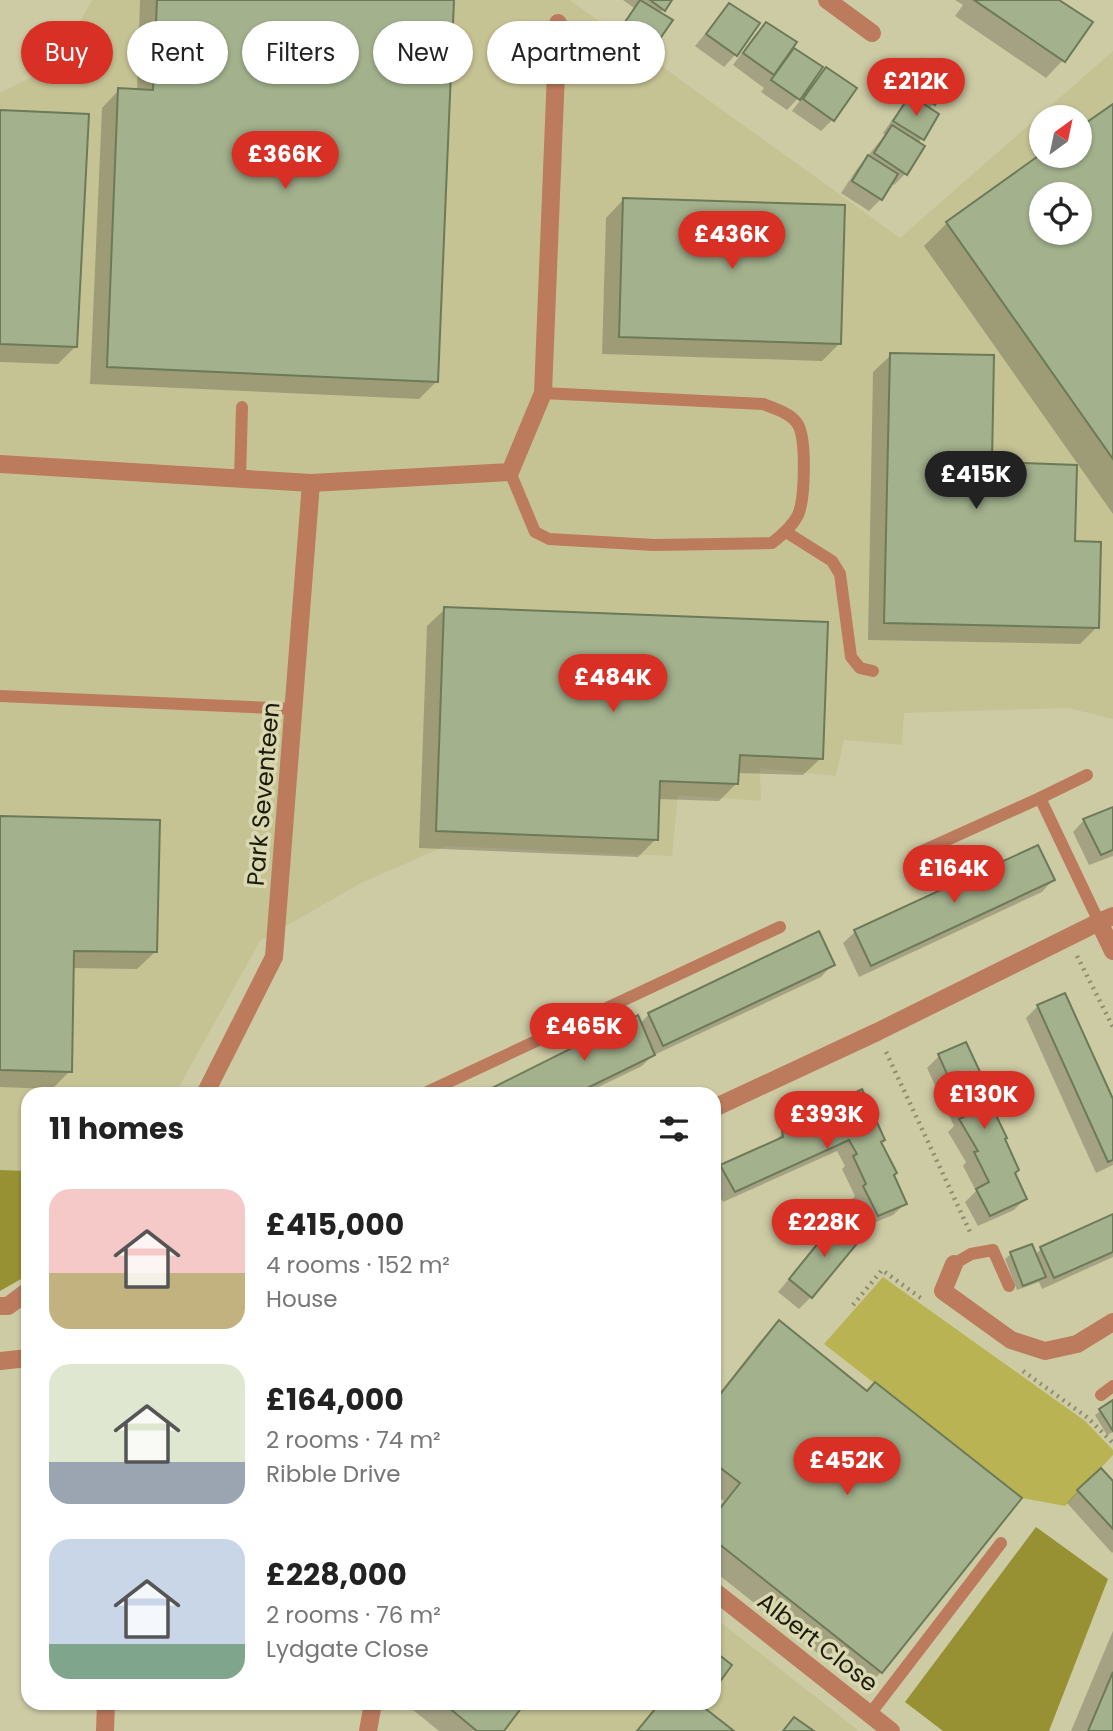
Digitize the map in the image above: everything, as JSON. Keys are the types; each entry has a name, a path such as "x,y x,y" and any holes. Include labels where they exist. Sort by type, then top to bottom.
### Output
{"street":[{"path":"827,0 872,33"},
{"path":"0,464 311,483 510,472 543,393 556,84"},
{"name":"Park Seventeen","path":"209,1087 274,957 311,483"},
{"path":"721,1105 877,1032 1106,919 1113,951"},
{"path":"954,1264 943,1291 1011,1340 1045,1351 1077,1344 1113,1322"},
{"path":"0,1306 8,1306 21,1296"},
{"path":"0,1361 21,1359"},
{"name":"Albert Close","path":"721,1597 891,1731"},
{"path":"105,1731 106,1710"},
{"path":"368,1731 372,1710"}],"lane":[{"path":"510,472 535,533 549,539 654,545 772,544 786,532 798,515 803,440 797,423 784,413 763,404 543,393"},
{"path":"240,479 242,407"},
{"path":"786,532 832,561 840,574 850,657 860,668 873,671"},
{"path":"0,696 295,709"},
{"path":"918,853 1087,775"},
{"path":"1040,798 1106,919"},
{"path":"438,1087 780,926"},
{"path":"954,1264 971,1254 993,1250 1009,1286"},
{"path":"1101,1395 1113,1386"},
{"path":"870,1714 1002,1543"}],"path":[{"path":"1067,937 1113,1027"},
{"path":"877,1032 980,1253"}],"shaded area":[{"path":"92,0 570,0 599,21 487,21 487,84 665,84 665,69 900,238 1029,125 1029,168 1092,168 1092,105 1051,105 1113,51 1113,719 1068,708 904,713 902,745 844,740 836,776 760,768 761,801 678,795 672,856 446,846 361,883 260,941 179,1087 21,1087 21,1171 0,1170 0,93 21,82 113,84 113,21 80,21"},
{"path":"0,1170 21,1171 21,1279 0,1291"},
{"path":"883,1277 1085,1421 1113,1450 1113,1455 1065,1506 1022,1498 824,1344"},
{"path":"1036,1527 1108,1579 1049,1731 943,1731 905,1702"},
{"path":"721,1623 859,1731 506,1729 477,1731 452,1710 721,1710"}],"building":[{"path":"157,0 454,0 453,21 373,21 373,84 450,84 438,382 107,367 118,88 153,90 153,84 228,84 228,21 156,21"},
{"path":"640,0 673,20 665,31 665,21 626,21"},
{"path":"650,0 672,0 665,11"},
{"path":"974,0 1059,0 1093,22 1065,62"},
{"path":"729,3 760,23 737,56 706,34"},
{"path":"766,22 797,42 774,75 743,53"},
{"path":"794,48 823,67 800,100 771,80"},
{"path":"921,59 951,78 935,105 905,85"},
{"path":"826,67 857,88 834,121 803,99"},
{"path":"910,95 939,114 924,140 893,121"},
{"path":"1113,104 1113,459 946,222 1029,163 1029,168 1092,168 1092,119"},
{"path":"0,110 89,114 77,347 0,344"},
{"path":"892,125 925,146 907,175 874,153"},
{"path":"868,155 898,174 882,200 852,181"},
{"path":"623,198 845,205 841,344 619,337"},
{"path":"890,353 994,355 992,462 1077,465 1075,541 1101,542 1099,628 884,623"},
{"path":"444,607 828,622 823,759 740,755 738,784 660,781 658,840 436,831"},
{"path":"1113,807 1113,850 1101,855 1083,819"},
{"path":"0,816 160,820 157,952 74,951 72,1072 0,1070"},
{"path":"1038,845 1055,880 871,966 854,930"},
{"path":"819,931 835,965 663,1046 648,1013"},
{"path":"1065,993 1113,1099 1113,1160 1108,1162 1037,1005"},
{"path":"638,1015 655,1055 589,1087 494,1087"},
{"path":"966,1042 996,1106 992,1107 1007,1138 1005,1139 1019,1170 1015,1173 1027,1199 990,1216 976,1189 989,1182 974,1152 978,1151 959,1119 966,1116 938,1054"},
{"path":"862,1089 885,1140 881,1142 897,1173 894,1175 907,1204 878,1216 863,1186 866,1184 853,1156 857,1154 849,1140 735,1192 721,1165 783,1137 782,1131 832,1109 831,1104"},
{"path":"1113,1214 1113,1252 1054,1278 1040,1247"},
{"path":"836,1221 860,1240 812,1298 789,1279"},
{"path":"1032,1244 1046,1277 1023,1286 1010,1252"},
{"path":"779,1320 867,1391 875,1382 1022,1498 882,1673 721,1546 721,1507 740,1483 721,1468 721,1393"},
{"path":"1113,1400 1113,1431 1099,1409"},
{"path":"1101,1468 1113,1481 1113,1529 1077,1490"},
{"path":"721,1656 732,1665 721,1680"},
{"path":"1113,1672 1113,1731 1088,1731"},
{"path":"452,1710 520,1710 504,1731 477,1731"},
{"path":"654,1710 707,1710 734,1731 637,1731"},
{"path":"794,1717 814,1731 783,1731"}]}
